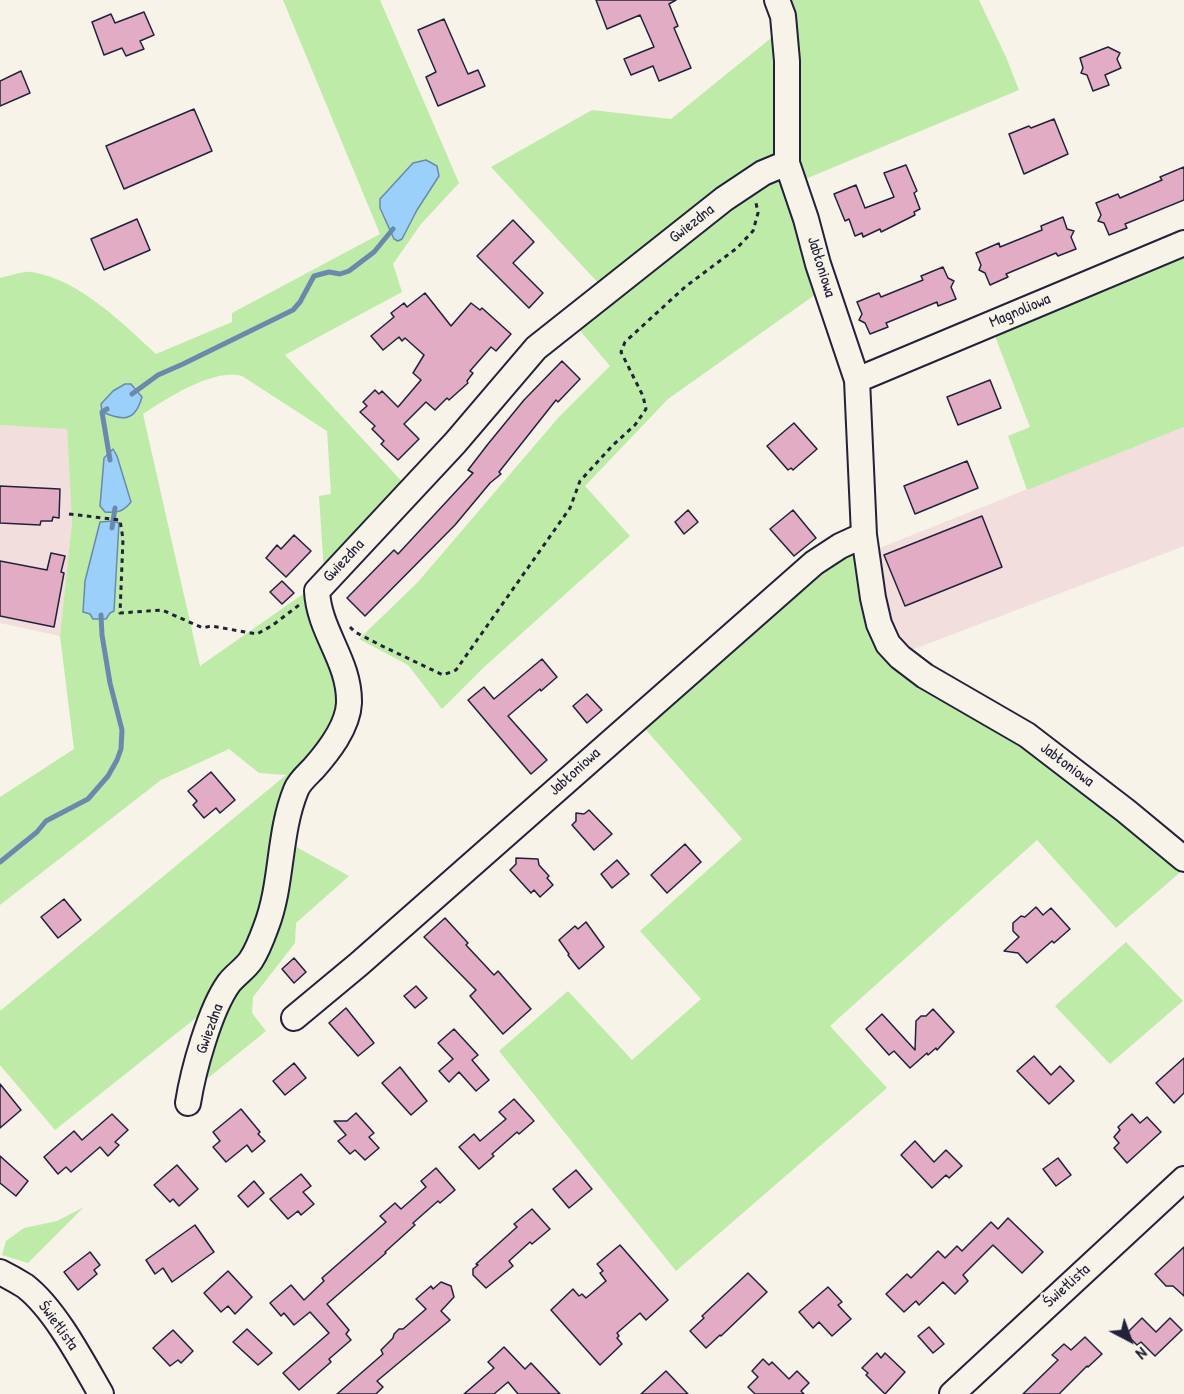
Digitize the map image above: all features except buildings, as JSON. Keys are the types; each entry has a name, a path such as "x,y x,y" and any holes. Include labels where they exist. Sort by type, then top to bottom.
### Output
{"street":[{"name":"Jabłoniowa","path":"777,0 783,16 787,61 787,163 807,219 818,264 857,380 864,535 873,598 879,624 888,644 900,657 925,676 1027,735 1184,859"},
{"name":"Gwiezdna","path":"188,1103 191,1084 214,1009 229,984 251,961 276,901 286,831 296,788 321,760 345,723 349,704 347,677 319,612 317,591 455,443 536,348 665,245 745,185 763,173 787,163"},
{"name":"Magnoliowa","path":"857,380 1184,243"},
{"name":"Jabłoniowa","path":"294,1018 359,964 814,563 840,546 864,535"},
{"name":"Świetlista","path":"952,1394 1184,1179"},
{"name":"Świetlista","path":"0,1272 25,1286 39,1299 76,1350 101,1394"}],"path":[{"path":"346,624 355,632 442,675 456,670 570,508 580,481 635,425 646,409 643,396 621,352 625,342 685,287 737,248 753,231 758,213 756,201 745,185"},
{"path":"69,514 120,520 123,539 120,613 162,610 203,628 211,626 257,634 273,625 317,591"}],"shaded area":[{"path":"0,425 67,428 72,522 60,636 0,623"},
{"path":"1184,427 1184,546 909,651 887,623 877,549"}],"green space":[{"path":"283,0 380,0 459,183 421,224 393,264 402,292 285,355 406,486 324,573 319,496 331,494 327,431 242,376 218,376 204,380 143,414 200,666 306,592 331,651 342,703 331,738 295,778 256,941 202,1013 55,1130 0,1065 0,1011 286,775 259,773 229,749 161,780 0,905 0,797 74,749 60,636 72,522 67,429 0,425 0,278 32,272 67,284 99,304 156,354 232,322 232,313 380,234"},
{"path":"788,0 979,0 1019,90 803,180 794,138 795,17"},
{"path":"781,30 781,149 731,183 599,284 491,167 592,110 671,119"},
{"path":"787,163 826,287 668,399 585,486 630,536 482,669 442,709 408,665 359,639 418,582 558,418 610,366 571,320"},
{"path":"1184,251 1184,427 1027,490 1008,436 1030,427 993,331"},
{"path":"854,549 864,618 892,663 1089,791 1184,869 1116,928 1037,840 830,1026 887,1088 676,1271 499,1051 568,991 632,1060 701,999 640,931 742,839 639,722 811,574"},
{"path":"289,843 349,876 296,923 295,943 253,997 252,1013 266,1031 197,1087"},
{"path":"1126,942 1183,1001 1110,1064 1055,1006"},
{"path":"84,1207 28,1263 2,1255 6,1241 24,1228 57,1221"}],"water":[{"path":"426,160 437,166 439,176 402,239 398,241 394,239 380,208 380,199 413,163"},
{"path":"125,384 131,384 142,397 136,411 122,418 102,412 101,404 113,391"},
{"path":"113,449 131,502 119,511 105,512 100,506 104,458"},
{"path":"100,522 119,523 114,611 106,619 93,619 90,614 83,612 85,581"}],"waterway":[{"path":"132,394 158,375 293,310 314,276 329,272 340,274 349,271 374,252 393,229"},
{"path":"107,409 102,412 110,460"},
{"path":"112,528 115,508"},
{"path":"0,862 37,832 46,821 88,799 108,776 117,760 121,749 122,730 110,683 101,615"}]}
